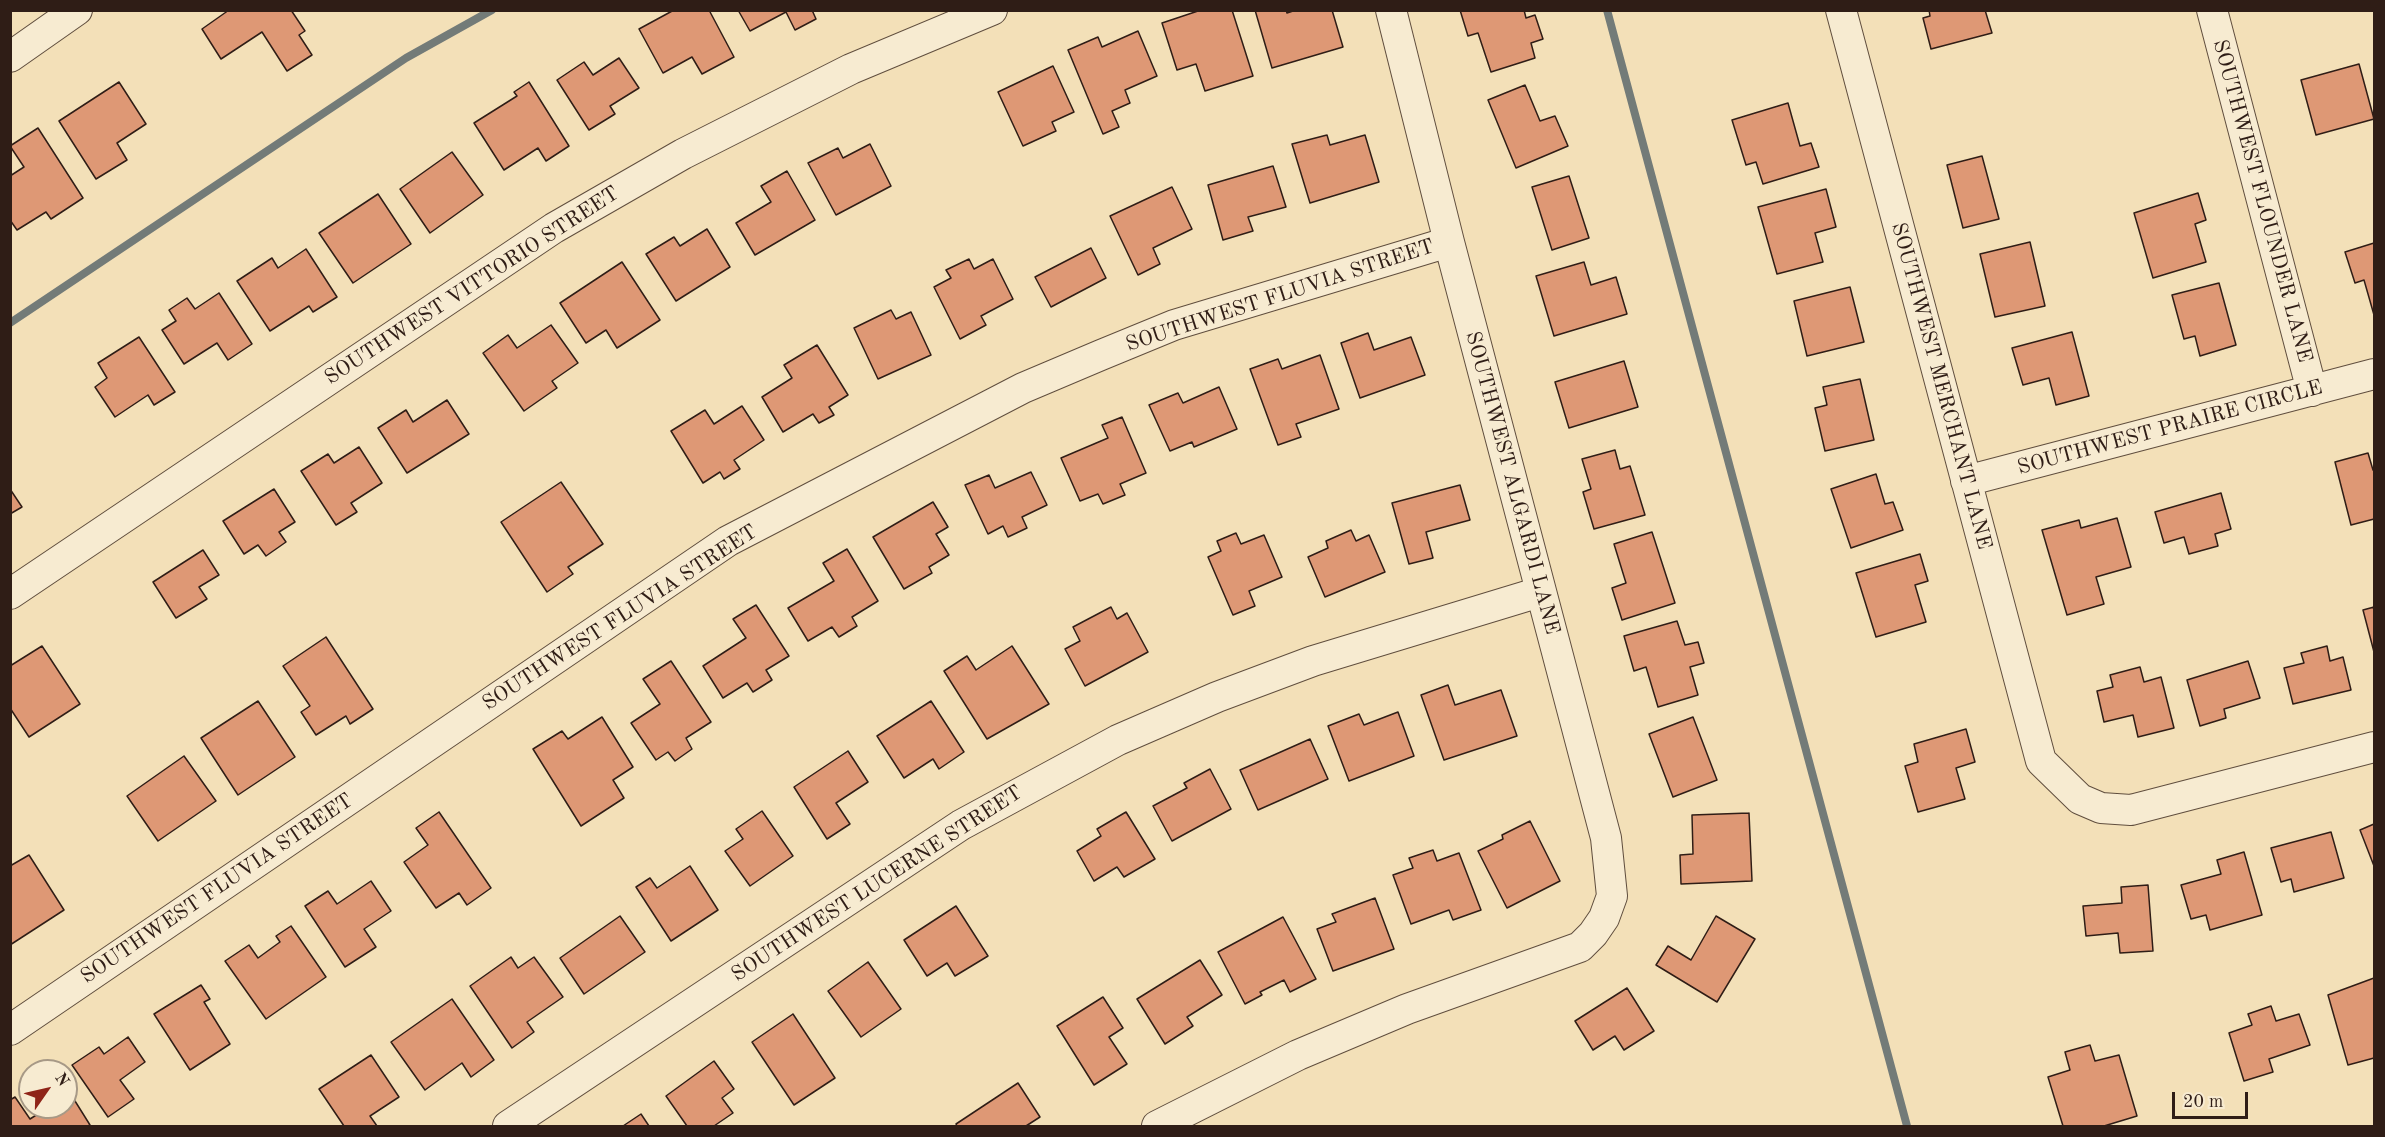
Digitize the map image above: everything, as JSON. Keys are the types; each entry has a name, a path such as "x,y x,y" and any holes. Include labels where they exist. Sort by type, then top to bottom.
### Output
{"street":[{"path":"10,57 77,10"},
{"name":"SOUTHWEST VITTORIO STREET","path":"10,594 554,228 682,154 851,69 992,10"},
{"name":"SOUTHWEST ALGARDI LANE","path":"1157,1126 1298,1055 1407,1009 1580,947 1604,918 1612,896 1606,838 1449,242 1391,10"},
{"name":"SOUTHWEST MERCHANT LANE","path":"1841,10 2041,761 2080,799 2102,808 2131,810 2374,747"},
{"name":"SOUTHWEST FLOUNDER LANE","path":"2212,10 2312,391"},
{"name":"SOUTHWEST FLUVIA STREET","path":"10,1030 728,542 1023,388 1101,354 1174,325 1449,242"},
{"name":"SOUTHWEST PRAIRE CIRCLE","path":"1966,481 2374,374"},
{"name":"SOUTHWEST LUCERNE STREET","path":"508,1126 961,825 1108,745 1170,716 1313,661 1540,592"}],"building":[{"path":"229,10 291,10 305,31 299,35 312,55 287,71 262,32 221,59 202,29"},
{"path":"674,10 709,10 734,57 702,74 692,57 663,73 639,29"},
{"path":"738,10 812,10 816,19 795,30 786,12 750,31"},
{"path":"1201,10 1232,10 1253,76 1205,91 1196,64 1177,70 1162,23"},
{"path":"1255,10 1286,10 1287,13 1296,10 1332,10 1343,47 1272,68"},
{"path":"1460,10 1524,10 1526,18 1535,15 1543,39 1531,43 1535,58 1491,72 1478,33 1468,36"},
{"path":"1929,10 1985,10 1992,33 1931,49 1923,18 1930,16"},
{"path":"1138,31 1157,76 1125,90 1130,103 1112,111 1119,127 1103,134 1068,50 1098,37 1102,47"},
{"path":"619,58 639,88 610,106 615,114 589,130 557,80 584,62 593,75"},
{"path":"2359,64 2374,119 2316,135 2301,80"},
{"path":"1053,66 1074,112 1052,122 1056,131 1023,146 998,92"},
{"path":"119,82 146,124 117,143 127,160 96,179 59,121"},
{"path":"529,82 569,146 546,161 538,148 504,170 474,123 517,96 514,92"},
{"path":"1525,85 1540,121 1555,116 1568,146 1516,168 1488,100"},
{"path":"1788,103 1800,146 1811,143 1819,167 1763,184 1756,162 1746,165 1732,120"},
{"path":"38,128 83,198 51,219 46,212 17,230 10,220 10,176 24,167 10,146"},
{"path":"1327,135 1330,145 1365,135 1379,182 1310,203 1292,144"},
{"path":"870,144 891,186 836,215 808,163 838,148 843,158"},
{"path":"452,152 483,195 430,233 400,189"},
{"path":"1982,156 1999,219 1963,228 1947,165"},
{"path":"1273,166 1286,207 1248,217 1253,231 1223,240 1208,185"},
{"path":"787,171 815,220 755,255 736,223 771,202 761,186"},
{"path":"1569,176 1589,238 1552,250 1532,187"},
{"path":"1172,187 1192,229 1153,248 1160,264 1138,275 1110,216"},
{"path":"1826,189 1836,227 1815,233 1823,262 1777,274 1758,207"},
{"path":"2198,193 2206,220 2195,224 2206,262 2153,278 2134,213"},
{"path":"378,194 411,244 353,283 319,233"},
{"path":"707,229 730,267 676,301 646,254 674,237 680,246"},
{"path":"2030,242 2045,306 1995,317 1980,254"},
{"path":"2374,243 2374,315 2364,280 2355,283 2345,252"},
{"path":"1091,248 1106,278 1051,307 1035,277"},
{"path":"306,249 337,297 313,312 309,306 270,331 237,281 272,258 278,268"},
{"path":"969,259 974,269 993,259 1013,299 981,316 986,325 960,339 934,287 951,278 946,270"},
{"path":"622,262 660,320 617,348 606,330 586,343 560,303"},
{"path":"1584,262 1591,285 1616,277 1627,314 1554,336 1536,276"},
{"path":"2219,283 2236,345 2200,356 2195,336 2184,339 2172,295"},
{"path":"1850,287 1864,342 1807,356 1794,301"},
{"path":"219,293 252,344 228,360 217,343 184,364 162,330 176,321 169,310 187,298 195,309"},
{"path":"891,310 896,319 911,312 931,355 878,379 854,328"},
{"path":"551,325 578,363 552,381 557,388 524,411 483,353 508,335 517,348"},
{"path":"2072,332 2089,396 2056,405 2049,378 2023,385 2012,348"},
{"path":"1368,333 1374,350 1411,337 1425,375 1360,398 1341,343"},
{"path":"139,337 175,392 154,405 148,395 115,417 95,387 107,378 98,363"},
{"path":"817,345 848,395 829,407 834,415 819,423 813,414 783,432 762,397 792,378 784,365"},
{"path":"1320,355 1339,409 1296,424 1301,437 1278,445 1250,369 1278,359 1282,369"},
{"path":"1624,361 1638,407 1569,428 1555,382"},
{"path":"1860,379 1874,440 1825,451 1815,408 1827,405 1823,387"},
{"path":"1219,387 1237,429 1194,447 1192,442 1170,451 1149,405 1178,393 1183,403"},
{"path":"447,400 469,434 407,473 378,428 406,410 413,422"},
{"path":"742,406 764,440 734,460 740,469 724,479 720,472 703,483 671,431 705,410 714,424"},
{"path":"1122,417 1146,473 1120,484 1125,495 1103,504 1098,494 1080,501 1061,458 1108,438 1102,425"},
{"path":"359,447 382,483 351,503 357,512 336,525 301,471 328,454 334,463"},
{"path":"1615,450 1620,469 1630,466 1645,515 1594,529 1583,492 1591,489 1582,459"},
{"path":"2368,453 2374,470 2374,519 2351,525 2335,462"},
{"path":"1031,472 1047,505 1022,517 1027,528 1008,537 1003,526 988,534 965,485 989,475 995,488"},
{"path":"1876,474 1885,504 1893,502 1903,530 1851,548 1831,489"},
{"path":"561,482 603,544 568,567 573,574 547,592 501,522"},
{"path":"1460,485 1470,520 1426,532 1433,558 1409,564 1392,503"},
{"path":"10,489 22,507 10,514"},
{"path":"274,489 295,522 279,532 286,542 266,556 258,545 244,554 223,521"},
{"path":"2221,493 2231,529 2215,534 2218,546 2189,554 2184,537 2164,543 2155,512"},
{"path":"933,502 948,527 936,534 949,555 929,567 932,573 904,589 873,537"},
{"path":"2117,518 2131,567 2096,577 2104,604 2067,615 2042,530 2079,520 2081,528"},
{"path":"1351,530 1356,541 1369,535 1385,572 1325,597 1308,557 1328,548 1326,541"},
{"path":"1652,532 1675,603 1622,620 1612,588 1626,583 1614,544"},
{"path":"1236,533 1241,544 1264,535 1282,577 1249,591 1255,606 1233,615 1208,557 1221,551 1217,541"},
{"path":"847,549 878,601 852,617 857,626 839,637 832,627 808,641 788,608 834,581 823,563"},
{"path":"203,550 219,575 199,587 207,599 176,618 153,582"},
{"path":"1920,554 1928,581 1915,585 1926,622 1876,637 1856,573"},
{"path":"756,605 789,656 766,670 772,680 753,692 747,683 723,698 703,666 746,638 733,619"},
{"path":"1111,607 1117,619 1127,613 1148,652 1085,686 1065,649 1080,641 1073,627"},
{"path":"2374,607 2374,652 2363,610"},
{"path":"1677,621 1685,645 1698,642 1704,663 1690,667 1698,695 1658,707 1646,667 1634,671 1624,636"},
{"path":"326,637 373,709 350,724 346,716 316,735 301,712 310,706 283,666"},
{"path":"42,646 80,704 29,737 10,708 10,666"},
{"path":"1012,646 1049,704 987,739 944,671 967,656 976,670"},
{"path":"2327,646 2330,661 2343,657 2351,690 2293,704 2284,668 2304,663 2301,653"},
{"path":"671,661 711,722 686,738 692,749 675,761 668,752 656,760 631,723 660,704 643,679"},
{"path":"2248,661 2260,698 2224,709 2226,718 2200,726 2187,680"},
{"path":"2140,667 2144,682 2161,677 2174,728 2138,737 2133,715 2104,722 2097,691 2113,687 2110,675"},
{"path":"1448,685 1455,705 1501,690 1517,736 1444,760 1421,695"},
{"path":"258,701 295,757 238,795 201,738"},
{"path":"931,701 964,752 939,769 933,759 904,778 877,736"},
{"path":"1398,712 1414,756 1349,781 1328,726 1359,714 1364,725"},
{"path":"602,717 633,767 613,780 624,798 581,826 533,749 562,731 568,739"},
{"path":"1693,717 1717,780 1673,797 1649,734"},
{"path":"1966,729 1975,762 1956,768 1965,799 1918,812 1905,766 1918,762 1914,744"},
{"path":"1310,739 1328,779 1258,810 1240,770"},
{"path":"848,751 868,782 836,803 850,824 827,839 794,787"},
{"path":"184,756 216,801 158,841 127,796"},
{"path":"1210,769 1231,809 1172,841 1153,806 1187,788 1184,783"},
{"path":"762,811 793,856 750,886 725,851 743,839 736,829"},
{"path":"439,812 491,888 467,905 459,893 436,908 404,862 428,845 416,828"},
{"path":"1126,812 1155,859 1124,877 1117,867 1094,881 1077,851 1101,836 1097,829"},
{"path":"1749,813 1752,881 1681,884 1680,855 1693,854 1692,815"},
{"path":"1530,821 1560,881 1507,908 1478,851 1503,839 1502,835"},
{"path":"2374,824 2374,866 2360,830"},
{"path":"2331,832 2344,878 2294,892 2291,879 2281,882 2271,848"},
{"path":"1433,850 1437,861 1459,853 1481,910 1453,920 1449,910 1411,924 1393,875 1413,868 1409,858"},
{"path":"2244,852 2262,915 2210,930 2206,915 2191,919 2181,885 2221,874 2217,860"},
{"path":"29,855 64,910 10,945 10,866"},
{"path":"690,866 718,910 671,941 636,887 650,878 657,888"},
{"path":"371,881 391,911 364,929 376,947 345,967 305,906 328,891 337,904"},
{"path":"2148,885 2153,951 2120,953 2118,933 2086,936 2083,906 2122,903 2121,887"},
{"path":"1375,898 1394,949 1333,971 1317,929 1336,922 1332,914"},
{"path":"956,906 988,956 955,976 947,963 927,976 904,940"},
{"path":"620,916 645,952 584,994 560,958"},
{"path":"1716,916 1755,939 1717,1002 1656,965 1668,946 1691,960"},
{"path":"1283,917 1316,979 1290,992 1284,980 1260,992 1262,995 1245,1004 1218,952"},
{"path":"291,926 326,977 266,1019 225,961 249,945 258,958 280,942 276,936"},
{"path":"511,957 518,968 534,957 563,997 527,1022 534,1032 512,1048 470,986"},
{"path":"1200,960 1222,995 1187,1017 1193,1026 1165,1044 1137,999"},
{"path":"868,962 901,1009 861,1037 828,991"},
{"path":"2374,978 2374,1058 2348,1065 2328,995"},
{"path":"201,985 210,999 204,1002 230,1044 190,1070 154,1014"},
{"path":"1627,988 1654,1031 1624,1050 1615,1036 1593,1050 1575,1021"},
{"path":"1103,997 1123,1028 1109,1037 1127,1064 1094,1085 1057,1026"},
{"path":"452,999 494,1060 471,1077 462,1063 425,1090 391,1042"},
{"path":"2271,1006 2276,1021 2299,1014 2310,1045 2269,1059 2273,1072 2244,1081 2229,1033 2252,1025 2248,1014"},
{"path":"793,1014 835,1078 794,1105 752,1042"},
{"path":"128,1037 145,1062 120,1080 134,1099 108,1117 78,1074 78,1061 99,1047 104,1054"},
{"path":"2090,1045 2095,1061 2119,1055 2137,1116 2104,1126 2063,1126 2048,1077 2070,1070 2065,1052"},
{"path":"371,1055 399,1097 370,1116 377,1126 344,1126 319,1089"},
{"path":"714,1061 734,1089 722,1098 733,1113 714,1126 687,1126 666,1096"},
{"path":"1018,1083 1040,1117 1026,1126 957,1126 956,1124"},
{"path":"15,1097 18,1101 18,1119 78,1119 78,1106 90,1125 10,1126 10,1100"},
{"path":"641,1114 649,1126 623,1126"}],"waterway":[{"path":"10,323 406,58 492,10"},
{"path":"1607,10 1907,1126"}]}
